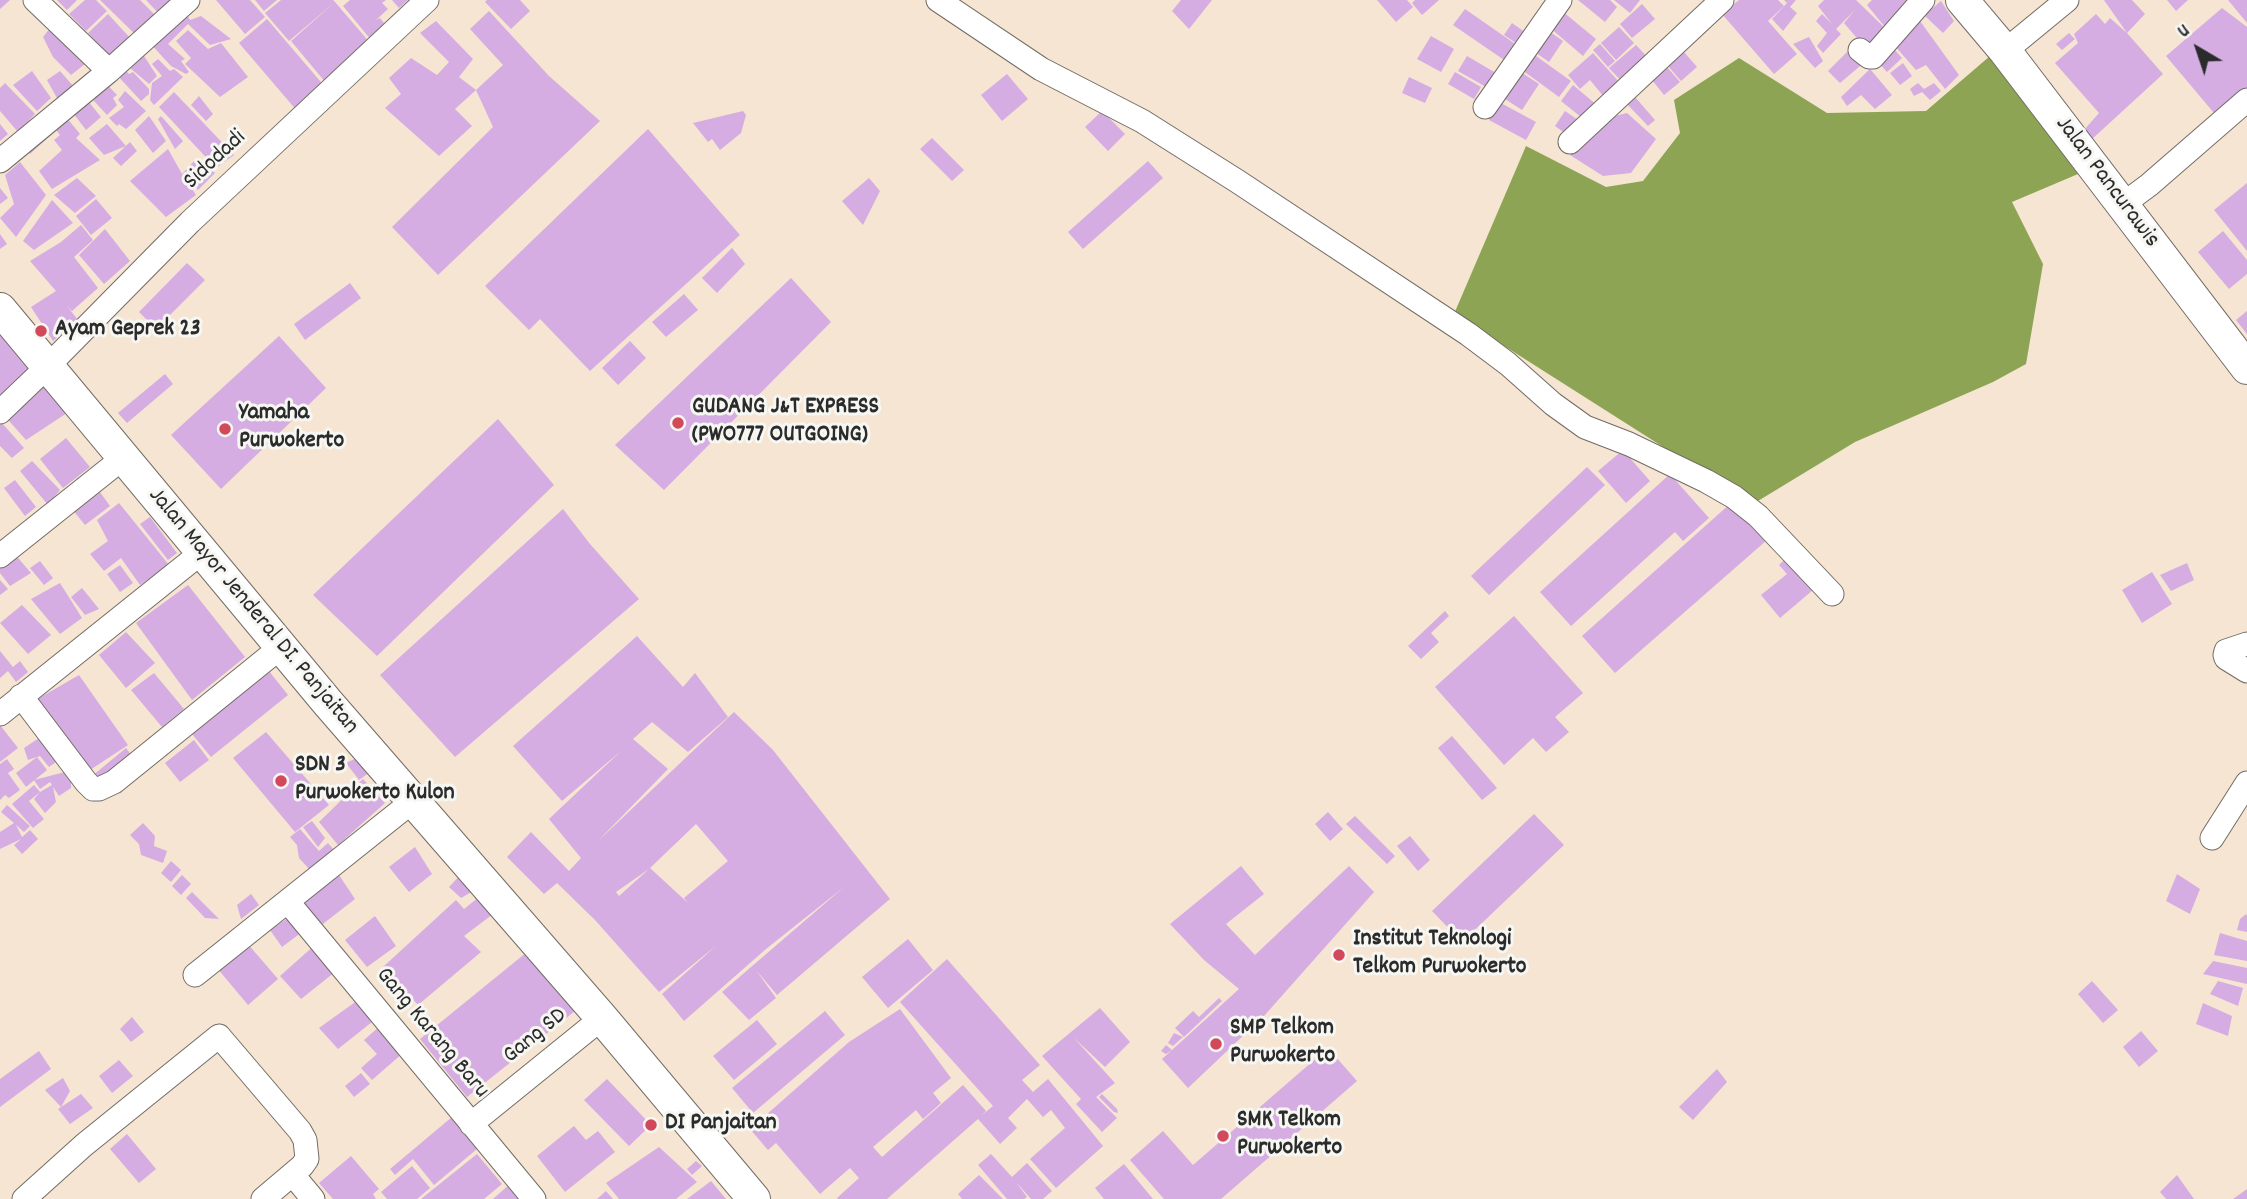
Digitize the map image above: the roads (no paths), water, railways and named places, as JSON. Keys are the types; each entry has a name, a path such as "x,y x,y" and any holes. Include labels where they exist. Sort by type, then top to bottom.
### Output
{"street":[{"path":"34,0 109,71"},
{"path":"0,161 109,71 188,0"},
{"name":"Sidodadi","path":"0,412 199,213 427,0"},
{"path":"938,0 1041,69 1142,121 1271,203 1468,334 1585,427 1695,475 1734,497 1758,516 1832,594"},
{"path":"1485,107 1560,0"},
{"path":"1570,142 1722,0"},
{"path":"1860,50 1869,57 1874,57 1923,0"},
{"name":"Jalan Pancurawis","path":"1962,0 2005,51 2247,368"},
{"path":"2005,51 2067,0"},
{"path":"2122,205 2247,100"},
{"name":"Jalan Mayor Jenderal DI. Panjaitan","path":"0,309 281,647 602,1018 754,1199"},
{"path":"0,556 123,458"},
{"path":"201,552 6,706 93,789 99,789 114,782 281,647"},
{"path":"2243,645 2227,651 2225,658 2247,671"},
{"path":"2212,838 2247,783"},
{"path":"195,975 413,801"},
{"name":"Gang Karang Baru","path":"288,902 534,1199"},
{"name":"Gang SD","path":"471,1124 602,1018"},
{"path":"23,1199 84,1145 219,1035 305,1140 307,1159 293,1175 263,1199"},
{"path":"293,1175 313,1199"}],"place":[{"name":"Ayam Geprek 23","path":"41,331"},
{"name":"GUDANG J&T EXPRESS (PWO777 OUTGOING)","path":"678,423"},
{"name":"Yamaha Purwokerto","path":"225,429"},
{"name":"SDN 3 Purwokerto Kulon","path":"281,781"},
{"name":"Institut Teknologi Telkom Purwokerto","path":"1339,955"},
{"name":"SMP Telkom Purwokerto","path":"1216,1044"},
{"name":"DI Panjaitan","path":"651,1125"},
{"name":"SMK Telkom Purwokerto","path":"1223,1136"}]}
